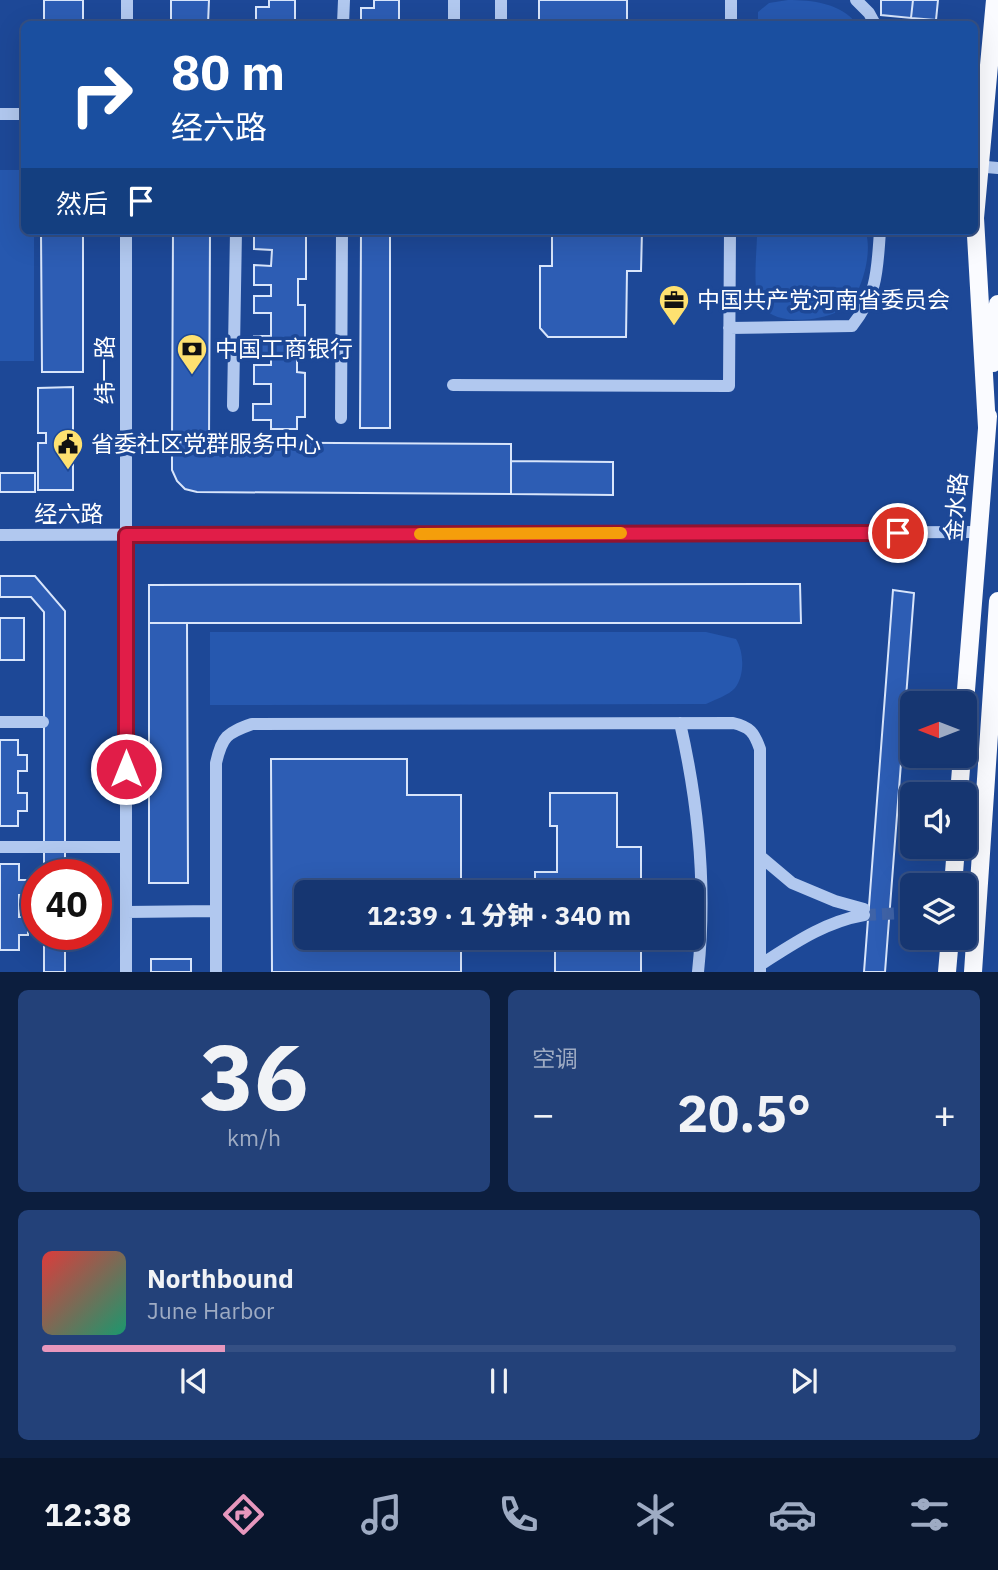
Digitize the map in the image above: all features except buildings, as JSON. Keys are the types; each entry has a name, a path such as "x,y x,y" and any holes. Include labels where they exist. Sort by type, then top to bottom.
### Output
{"main road":[{"path":"978,201 984,167 995,0"},
{"path":"976,235 987,427"},
{"name":"金水路","path":"966,691 998,304"},
{"path":"973,971 998,601"},
{"path":"947,971 949,950"}],"street":[{"path":"127,0 127,21"},
{"path":"344,0 344,21"},
{"path":"454,0 454,21"},
{"path":"500,21 501,0"},
{"path":"731,0 731,21"},
{"path":"856,0 873,21"},
{"path":"0,114 21,114"},
{"name":"纬一路","path":"126,971 127,235"},
{"path":"233,406 236,235"},
{"path":"341,418 342,235"},
{"path":"453,385 729,386 730,235"},
{"path":"729,328 852,326 867,307 877,276 880,235"},
{"name":"经六路","path":"0,535 978,532"},
{"path":"0,722 43,722"},
{"path":"680,723 692,776 703,882 698,971"},
{"path":"216,971 216,763 220,745 229,732 252,724 733,723 746,726 754,732 760,749 760,968"},
{"path":"0,847 126,848"},
{"path":"760,856 792,883 864,912 815,930 760,968"},
{"path":"126,912 216,911"}],"shaded area":[{"path":"788,0 816,2 843,11 854,21 758,21 758,12 769,3"},
{"path":"0,170 21,170 21,235 34,235 34,361 0,361"},
{"path":"757,235 866,235 867,260 858,289 849,304 829,315 803,320 777,317 767,312 760,304 756,280"},
{"path":"210,632 706,632 736,639 742,657 742,670 732,691 706,704 210,705"}],"tunnel":[{"path":"864,915 900,913"}],"slow traffic":[{"path":"420,534 621,533"}],"place":[{"name":"中国共产党河南省委员会","path":"674,327"},
{"name":"中国工商银行","path":"192,376"},
{"name":"省委社区党群服务中心","path":"68,471"}],"route":[{"path":"126,769 126,535 898,533"}]}
